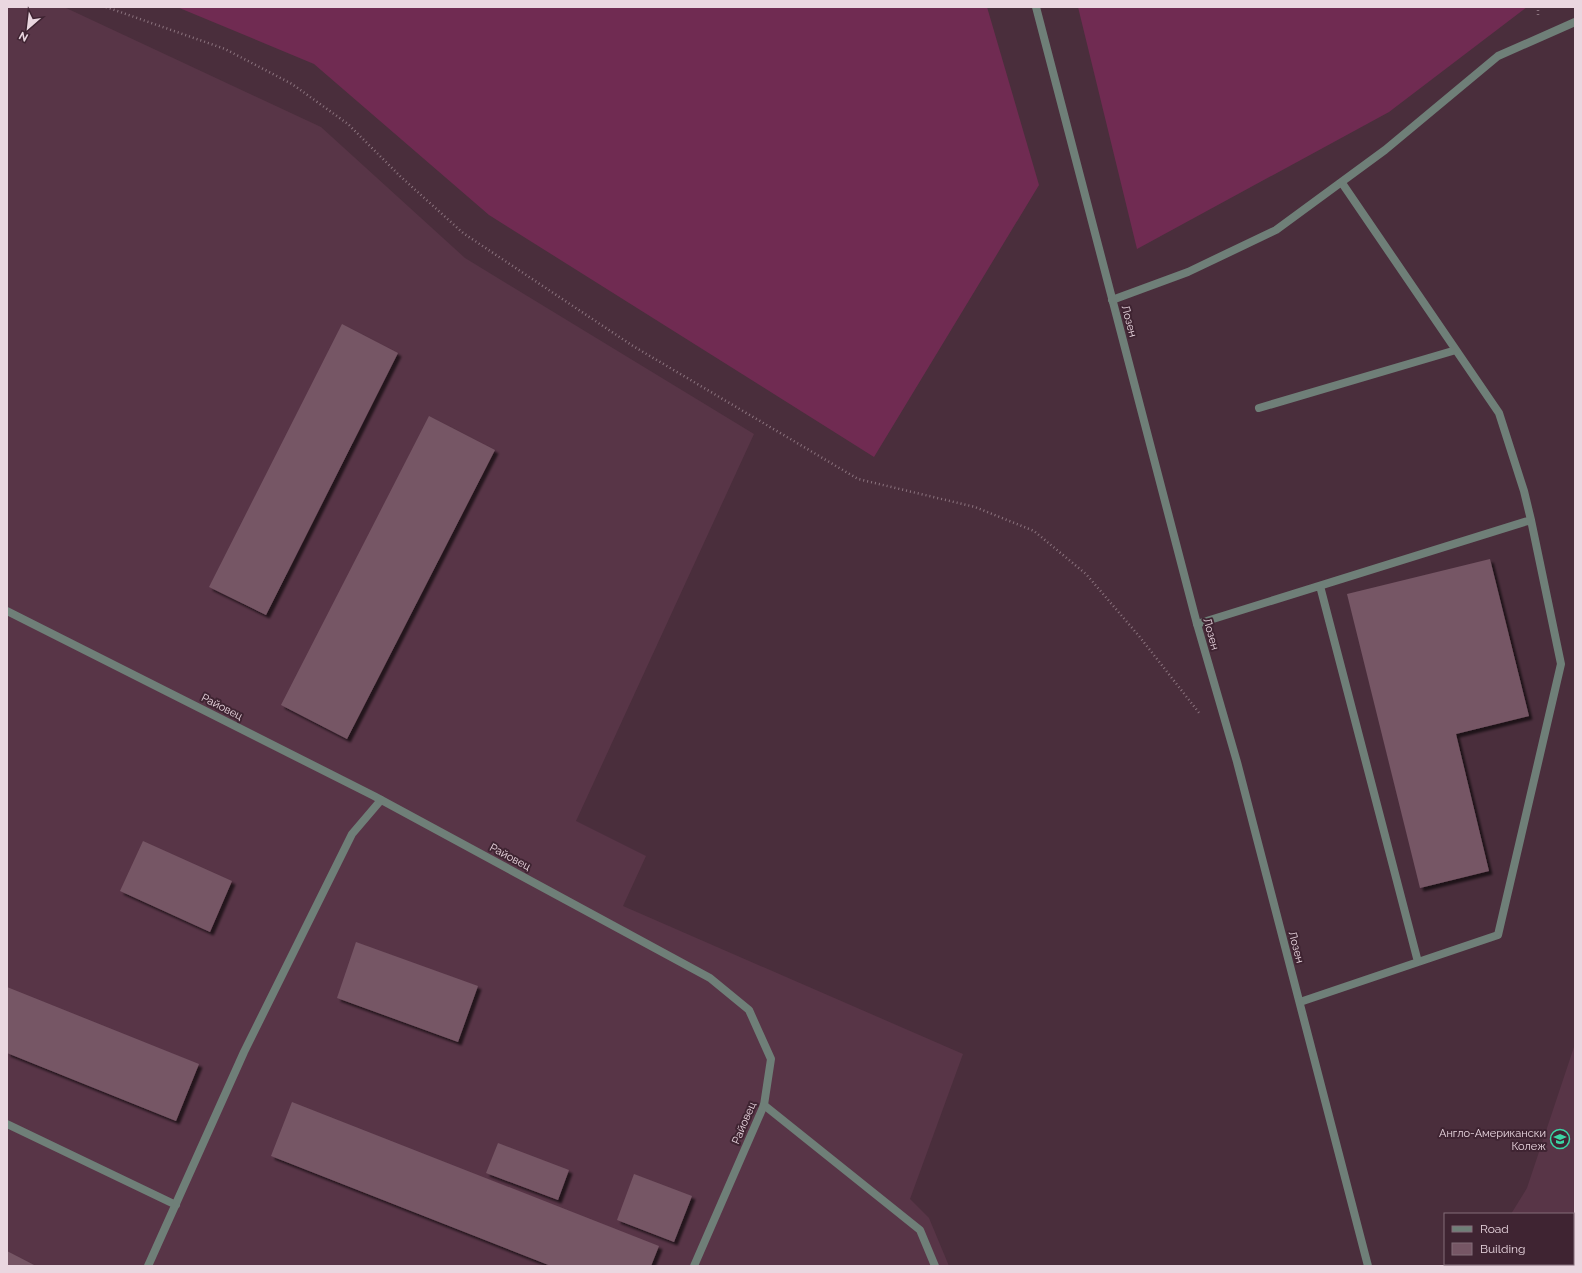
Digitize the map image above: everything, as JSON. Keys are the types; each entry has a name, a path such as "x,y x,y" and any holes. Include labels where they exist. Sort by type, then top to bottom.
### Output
{"street":[{"name":"Лозен","path":"1036,7 1197,624 1237,762 1368,1266"},
{"path":"1112,300 1188,272 1276,230 1385,150 1498,56 1575,22"},
{"path":"1300,1002 1498,934 1561,664 1524,491 1499,413 1342,182"},
{"path":"1259,408 1456,350"},
{"path":"1197,624 1530,520"},
{"path":"1320,586 1418,962"},
{"name":"Райовец","path":"7,611 382,800 710,978 749,1010 771,1059 764,1105 694,1266"},
{"path":"148,1266 244,1052 352,834 382,800"},
{"path":"764,1105 920,1230 935,1266"},
{"path":"7,1124 176,1205"}],"path":[{"path":"106,7 225,50 292,84 348,124 400,176 463,233 633,346 858,479 975,507 1034,531 1086,574 1139,636 1203,718"}],"shaded area":[{"path":"7,7 64,7 321,127 465,258 754,434 576,821 646,856 623,906 963,1054 910,1199 929,1218 949,1266 7,1266"},
{"path":"177,7 987,7 1039,185 874,457 489,215 314,64"},
{"path":"1078,7 1527,7 1389,112 1137,249"},
{"name":"Англо-Американски Колеж","path":"1575,1044 1574,1258 1574,1213 1512,1213 1527,1188"},
{"path":"1479,1265 1565,1265 1564,1266 1478,1266"}],"building":[{"path":"342,324 398,353 266,615 209,587"},
{"path":"429,416 495,450 347,739 281,705"},
{"path":"1490,559 1529,716 1456,734 1489,871 1420,888 1347,594"},
{"path":"143,841 232,881 210,932 120,891"},
{"path":"356,942 478,986 458,1042 337,998"},
{"path":"7,987 199,1064 176,1121 7,1053"},
{"path":"292,1102 659,1246 651,1266 551,1266 271,1156"},
{"path":"498,1143 569,1170 558,1200 486,1173"},
{"path":"634,1174 692,1196 674,1242 617,1220"},
{"path":"7,1251 36,1266 7,1266"}],"place":[{"name":"Англо-Американски Колеж","path":"1560,1139"}]}
